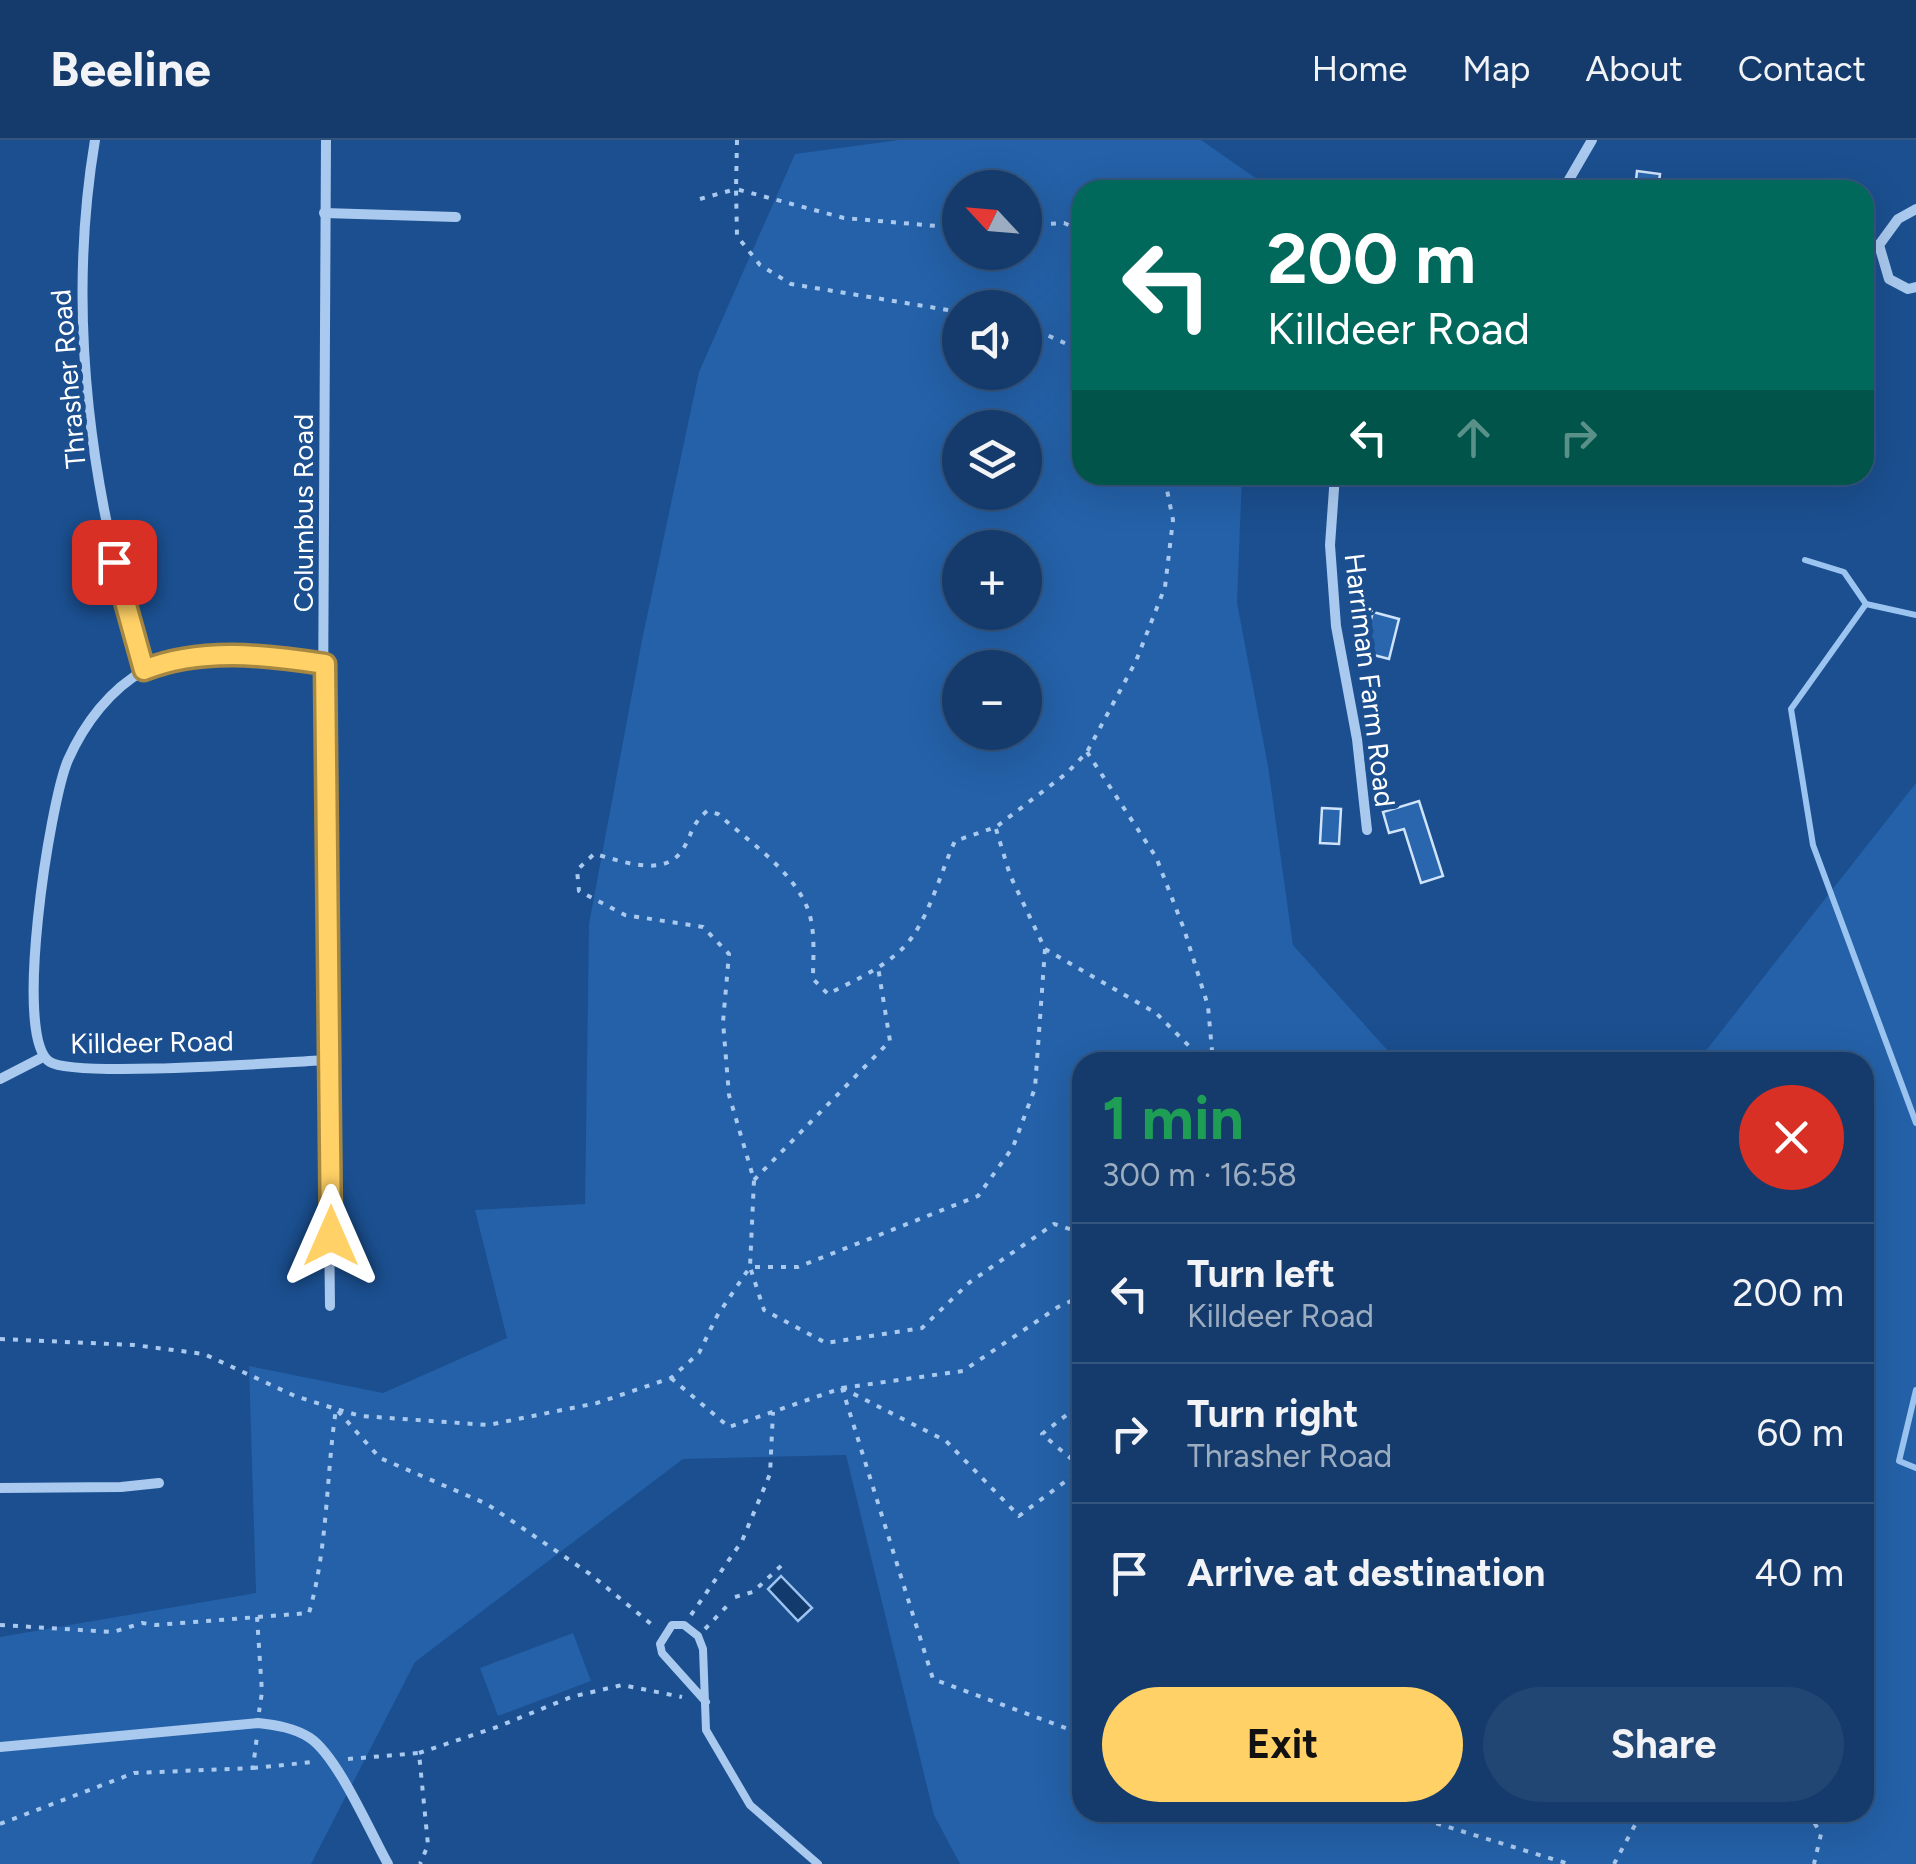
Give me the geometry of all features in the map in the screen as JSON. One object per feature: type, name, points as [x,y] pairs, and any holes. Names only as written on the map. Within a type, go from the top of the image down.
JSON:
[{"type":"street","name":"Thrasher Road","points":[[95,140],[81,254],[84,376],[120,588],[144,670]]},
{"type":"street","name":"Columbus Road","points":[[326,140],[330,1306]]},
{"type":"street","points":[[1569,180],[1592,140]]},
{"type":"street","points":[[1916,209],[1898,218],[1879,245],[1888,279],[1916,288]]},
{"type":"street","points":[[324,213],[456,218]]},
{"type":"street","name":"Harriman Farm Road","points":[[1334,485],[1330,545],[1335,610],[1358,739],[1367,830]]},
{"type":"street","name":"Killdeer Road","points":[[325,664],[226,655],[162,663],[144,670],[102,705],[82,733],[57,796],[45,863],[32,1000],[36,1039],[43,1057],[55,1066],[329,1060]]},
{"type":"street","points":[[0,1080],[43,1057]]},
{"type":"street","points":[[0,1488],[159,1483]]},
{"type":"street","points":[[0,1746],[258,1723],[284,1726],[312,1739],[331,1761],[388,1864]]},
{"type":"lane","points":[[706,1702],[662,1654],[660,1644],[672,1625],[684,1625],[698,1636],[703,1649],[706,1702],[706,1730],[750,1805],[818,1864]]},
{"type":"path","points":[[737,140],[737,236],[760,264],[791,284],[942,309]]},
{"type":"path","points":[[700,199],[736,188],[844,218],[942,226]]},
{"type":"path","points":[[1042,224],[1072,227]]},
{"type":"path","points":[[1042,333],[1072,346]]},
{"type":"path","points":[[1072,1229],[1054,1224],[970,1282],[922,1328],[826,1343],[764,1310],[750,1267],[754,1180],[729,1095],[723,1022],[730,954],[703,927],[625,915],[579,892],[577,870],[594,854],[645,866],[665,864],[680,853],[694,822],[707,811],[718,814],[781,869],[807,908],[813,980],[828,994],[878,968],[905,946],[923,918],[955,840],[996,827],[1087,752],[1136,661],[1165,588],[1173,520],[1166,485]]},
{"type":"path","points":[[1087,752],[1156,858],[1208,1006],[1210,1052]]},
{"type":"path","points":[[750,1267],[798,1267],[978,1196],[1013,1147],[1036,1088],[1045,949],[1010,875],[996,827]]},
{"type":"path","points":[[1045,949],[1156,1013],[1195,1052]]},
{"type":"path","points":[[754,1180],[890,1041],[878,968]]},
{"type":"path","points":[[0,1339],[204,1354],[295,1396],[361,1416],[488,1425],[597,1403],[671,1378],[699,1353],[717,1316],[750,1267]]},
{"type":"path","points":[[671,1378],[729,1427],[842,1388],[964,1372],[1072,1300]]},
{"type":"path","points":[[842,1388],[946,1441],[1020,1516],[1072,1477]]},
{"type":"path","points":[[842,1388],[934,1680],[1072,1730]]},
{"type":"path","points":[[0,1626],[113,1632],[142,1623],[309,1613],[320,1577],[327,1466],[336,1408]]},
{"type":"path","points":[[336,1408],[380,1458],[487,1504],[590,1574],[664,1634]]},
{"type":"path","points":[[1072,1411],[1042,1434],[1072,1460]]},
{"type":"path","points":[[684,1625],[742,1541],[770,1474],[773,1412]]},
{"type":"path","points":[[735,1597],[753,1592],[782,1565]]},
{"type":"path","points":[[698,1636],[727,1606]]},
{"type":"path","points":[[253,1768],[262,1692],[257,1617]]},
{"type":"path","points":[[0,1824],[134,1773],[253,1768],[420,1752],[571,1697],[622,1685],[706,1702]]},
{"type":"path","points":[[420,1752],[428,1845],[420,1864]]},
{"type":"path","points":[[1432,1822],[1569,1864]]},
{"type":"path","points":[[1614,1864],[1637,1822]]},
{"type":"path","points":[[1813,1822],[1820,1834],[1814,1864]]},
{"type":"shaded area","points":[[899,140],[1201,140],[1258,180],[1072,180],[1072,485],[1242,485],[1237,603],[1268,766],[1293,945],[1389,1052],[1072,1052],[1072,1822],[1874,1822],[1874,1052],[1705,1052],[1916,783],[1916,1864],[960,1864],[934,1815],[846,1455],[683,1459],[415,1662],[311,1864],[0,1864],[0,1637],[256,1593],[249,1366],[383,1393],[507,1338],[475,1210],[585,1204],[589,924],[642,640],[699,372],[795,154]]},
{"type":"shaded area","points":[[781,1576],[812,1608],[798,1621],[768,1589]]},
{"type":"shaded area","points":[[573,1633],[591,1681],[498,1716],[480,1668]]},
{"type":"building","points":[[1637,171],[1660,174],[1659,180],[1636,180]]},
{"type":"building","points":[[1373,612],[1399,619],[1389,659],[1362,652]]},
{"type":"building","points":[[1419,801],[1443,876],[1421,883],[1404,829],[1389,833],[1383,812]]},
{"type":"building","points":[[1322,808],[1341,809],[1339,844],[1320,843]]},
{"type":"waterway","points":[[1805,560],[1844,572],[1866,604]]},
{"type":"waterway","points":[[1916,615],[1866,604],[1791,709],[1813,845],[1916,1123]]},
{"type":"waterway","points":[[1916,1390],[1899,1461],[1916,1468]]},
{"type":"route","points":[[114,562],[144,670],[162,663],[226,655],[325,664],[331,1236]]}]
